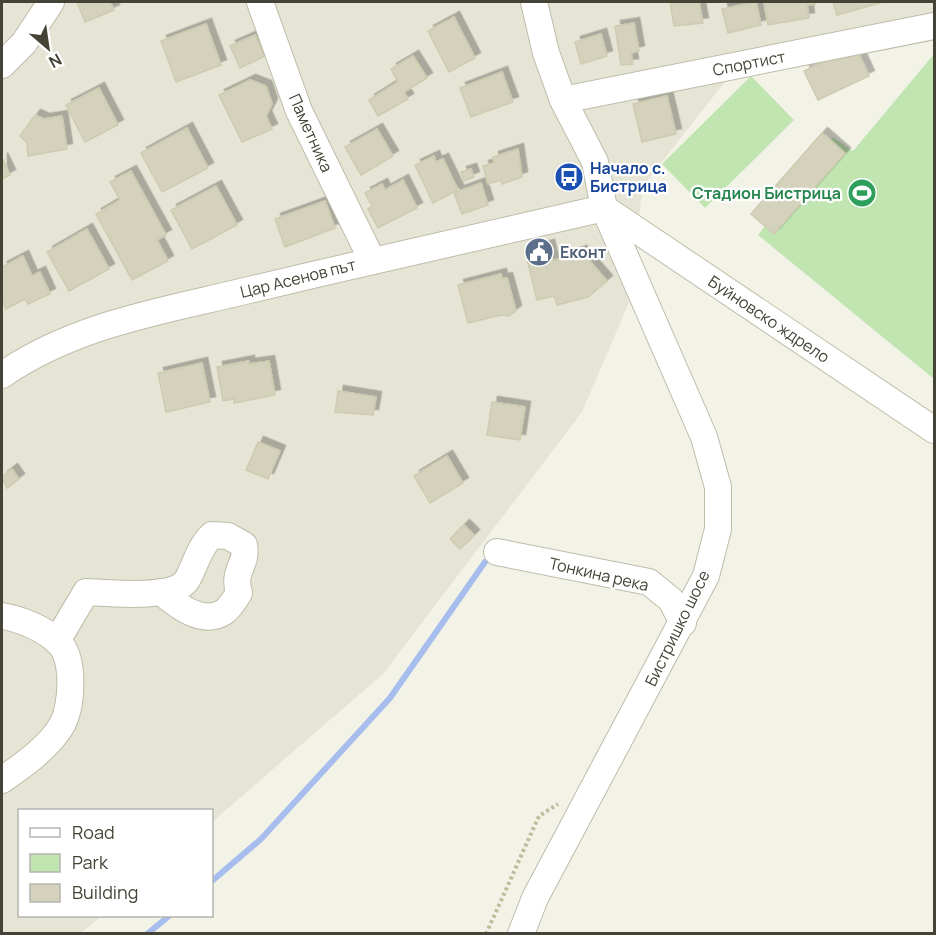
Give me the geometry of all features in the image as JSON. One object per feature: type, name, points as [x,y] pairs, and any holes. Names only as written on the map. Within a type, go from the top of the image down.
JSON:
[{"type":"street","points":[[2,65],[24,43],[51,2]]},
{"type":"street","name":"Паметника","points":[[260,2],[299,111],[372,260]]},
{"type":"street","name":"Бистришко шосе","points":[[521,933],[535,898],[706,576],[718,529],[718,487],[704,437],[604,208],[595,162],[563,100],[531,5]]},
{"type":"street","name":"Спортист","points":[[563,100],[934,26]]},
{"type":"street","name":"Цар Асенов път","points":[[2,375],[27,358],[88,330],[372,260],[604,208]]},
{"type":"street","name":"Буйновско ждрело","points":[[604,208],[934,430]]},
{"type":"street","name":"Тонкина река","points":[[497,552],[649,582],[671,600],[683,623]]},
{"type":"street","points":[[57,641],[86,592],[132,594],[161,592]]},
{"type":"street","points":[[2,616],[14,618],[45,632],[62,645],[70,672],[69,704],[62,725],[40,749],[2,780]]},
{"type":"path","points":[[486,933],[539,816],[559,804]]},
{"type":"shaded area","points":[[2,2],[934,2],[934,31],[739,64],[643,186],[628,305],[582,412],[383,674],[213,821],[213,809],[18,809],[18,917],[101,917],[81,933],[2,934]]},
{"type":"green space","name":"Стадион Бистрица","points":[[934,54],[934,379],[758,235],[833,137],[853,151]]},
{"type":"green space","points":[[751,76],[794,120],[705,208],[662,164]]},
{"type":"building","points":[[77,2],[110,2],[114,10],[85,22]]},
{"type":"building","points":[[670,2],[699,2],[703,23],[674,26]]},
{"type":"building","points":[[756,2],[761,25],[728,33],[722,9]]},
{"type":"building","points":[[764,2],[815,2],[815,4],[807,5],[809,18],[768,25]]},
{"type":"building","points":[[833,2],[879,2],[880,3],[837,15]]},
{"type":"building","points":[[454,17],[475,58],[449,72],[428,31]]},
{"type":"building","points":[[634,23],[639,51],[631,53],[633,64],[621,65],[615,26]]},
{"type":"building","points":[[206,24],[221,65],[176,82],[161,41]]},
{"type":"building","points":[[601,34],[607,56],[581,64],[575,42]]},
{"type":"building","points":[[255,35],[265,56],[240,68],[230,46]]},
{"type":"building","points":[[855,46],[869,76],[818,100],[804,71]]},
{"type":"building","points":[[413,56],[427,78],[404,92],[408,99],[378,116],[369,100],[398,82],[391,69]]},
{"type":"building","points":[[502,72],[513,102],[471,117],[460,88]]},
{"type":"building","points":[[250,80],[266,86],[272,104],[266,116],[272,129],[242,142],[219,95]]},
{"type":"building","points":[[99,88],[118,125],[85,142],[66,105]]},
{"type":"building","points":[[667,96],[676,134],[642,142],[633,104]]},
{"type":"building","points":[[35,115],[44,119],[62,116],[67,149],[28,156],[27,143],[20,136]]},
{"type":"building","points":[[187,128],[208,168],[162,192],[141,153]]},
{"type":"building","points":[[377,129],[393,156],[361,175],[345,147]]},
{"type":"building","points":[[822,133],[845,153],[774,234],[751,214]]},
{"type":"building","points":[[518,149],[522,177],[502,184],[501,180],[488,184],[483,166],[494,163],[493,157]]},
{"type":"building","points":[[434,156],[436,162],[443,159],[458,190],[433,203],[415,165]]},
{"type":"building","points":[[2,158],[10,175],[2,179]]},
{"type":"building","points":[[471,169],[474,177],[464,181],[461,172]]},
{"type":"building","points":[[131,171],[166,235],[157,240],[168,261],[132,280],[96,214],[120,200],[110,182]]},
{"type":"building","points":[[403,180],[417,208],[378,228],[368,209],[372,206],[365,193],[382,184],[385,190]]},
{"type":"building","points":[[481,183],[488,205],[462,214],[454,193]]},
{"type":"building","points":[[216,186],[237,225],[192,249],[171,210]]},
{"type":"building","points":[[325,201],[335,228],[285,247],[275,219]]},
{"type":"building","points":[[87,229],[109,269],[69,291],[47,252]]},
{"type":"building","points":[[549,245],[553,261],[581,251],[607,281],[588,297],[557,305],[554,296],[537,300],[525,251]]},
{"type":"building","points":[[23,256],[32,276],[40,272],[50,294],[28,304],[25,299],[6,309],[2,300],[2,267]]},
{"type":"building","points":[[501,274],[502,279],[507,278],[516,311],[509,316],[501,315],[468,323],[458,285]]},
{"type":"building","points":[[249,361],[249,364],[269,361],[275,395],[234,403],[234,399],[223,401],[217,367]]},
{"type":"building","points":[[202,363],[210,402],[166,412],[158,373]]},
{"type":"building","points":[[338,391],[376,397],[373,415],[335,412]]},
{"type":"building","points":[[492,402],[525,407],[520,440],[487,435]]},
{"type":"building","points":[[258,442],[280,451],[268,479],[246,470]]},
{"type":"building","points":[[447,456],[463,483],[430,503],[414,476]]},
{"type":"building","points":[[12,469],[19,479],[7,488],[2,477]]},
{"type":"building","points":[[464,525],[474,535],[460,549],[450,539]]},
{"type":"waterway","points":[[213,880],[261,839],[390,698],[485,562]]},
{"type":"waterway","points":[[147,934],[168,917]]},
{"type":"place","name":"Начало с. Бистрица","points":[[569,177]]},
{"type":"place","name":"Стадион Бистрица","points":[[862,193]]},
{"type":"place","name":"Еконт","points":[[539,252]]}]
